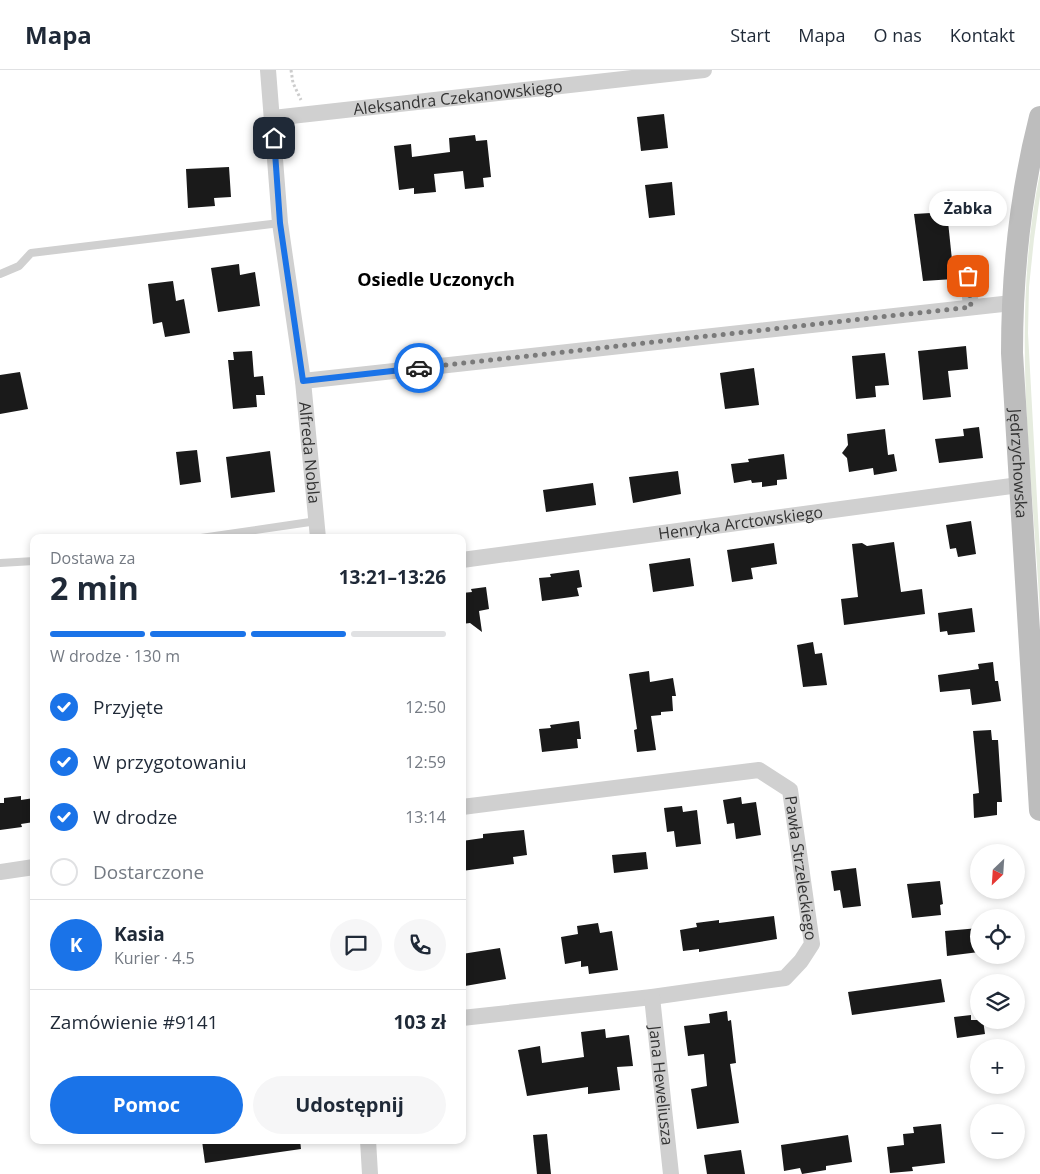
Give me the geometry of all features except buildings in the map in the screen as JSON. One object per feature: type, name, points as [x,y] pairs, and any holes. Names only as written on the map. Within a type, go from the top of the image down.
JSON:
[{"type":"main road","name":"Jędrzychowska","points":[[1040,117],[1023,197],[1015,255],[1012,303],[1012,353],[1019,485],[1040,810]]},
{"type":"street","name":"Alfreda Nobla","points":[[268,70],[280,223],[303,381],[318,529]]},
{"type":"street","name":"Aleksandra Czekanowskiego","points":[[272,118],[704,70]]},
{"type":"street","points":[[968,276],[971,307]]},
{"type":"street","points":[[303,381],[1012,303]]},
{"type":"street","name":"Henryka Arctowskiego","points":[[466,559],[1019,485]]},
{"type":"street","name":"Pawła Strzeleckiego","points":[[466,806],[758,770],[790,790],[812,944],[801,961],[785,978],[652,997],[466,1018]]},
{"type":"street","points":[[0,872],[30,868]]},
{"type":"street","name":"Jana Heweliusza","points":[[652,997],[671,1174]]},
{"type":"street","points":[[368,1144],[370,1174]]},
{"type":"lane","points":[[0,274],[19,266],[32,253],[280,223]]},
{"type":"lane","points":[[254,534],[318,529]]},
{"type":"lane","points":[[0,563],[30,561]]},
{"type":"path","points":[[291,70],[293,83],[308,114]]},
{"type":"shaded area","points":[[1040,173],[1040,196],[1029,287],[1028,333],[1040,554],[1040,613],[1026,393],[1025,337],[1026,282],[1031,228]]},
{"type":"way so far","points":[[419,368],[971,307],[968,276]]},
{"type":"place","name":"Żabka","points":[[968,276]]},
{"type":"district","name":"Osiedle Uczonych","points":[[436,279]]},
{"type":"route","points":[[274,138],[280,223],[303,381],[419,368]]}]
